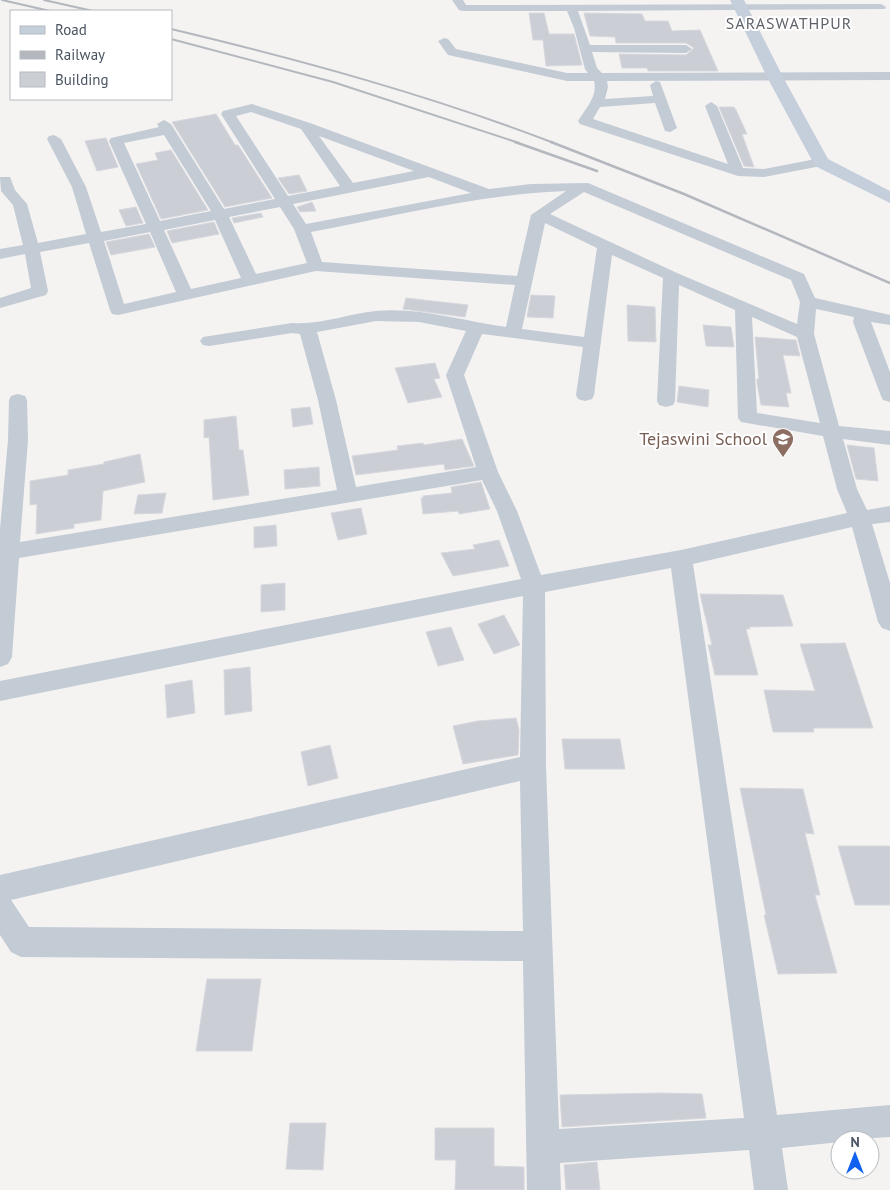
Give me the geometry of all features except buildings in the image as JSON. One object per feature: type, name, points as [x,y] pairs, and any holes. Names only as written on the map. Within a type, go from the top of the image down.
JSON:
[{"type":"street","points":[[480,0],[459,2],[463,8],[572,10],[739,4],[841,8],[882,4],[890,16]]},
{"type":"street","points":[[831,0],[841,8]]},
{"type":"street","points":[[739,4],[775,77],[821,162],[890,198]]},
{"type":"street","points":[[572,10],[580,28],[591,70],[600,78],[601,92],[585,120],[738,172],[764,173],[821,162]]},
{"type":"street","points":[[444,41],[452,52],[567,77],[890,76]]},
{"type":"street","points":[[585,48],[686,49]]},
{"type":"street","points":[[654,77],[659,99],[670,128]]},
{"type":"street","points":[[595,104],[659,99]]},
{"type":"street","points":[[711,106],[738,172]]},
{"type":"street","points":[[316,266],[302,229],[228,114],[252,108],[488,194]]},
{"type":"street","points":[[305,126],[349,188]]},
{"type":"street","points":[[185,295],[116,141],[166,127],[220,214],[250,280]]},
{"type":"street","points":[[54,139],[80,187],[94,238],[118,310],[316,266],[524,281]]},
{"type":"street","points":[[0,254],[155,227],[428,173]]},
{"type":"street","points":[[0,303],[40,291],[32,248],[20,204],[8,191],[5,180]]},
{"type":"street","points":[[302,229],[488,194],[531,188],[583,186],[798,277],[808,302],[805,334],[848,489],[860,518],[890,622]]},
{"type":"street","points":[[513,332],[539,215],[583,186]]},
{"type":"street","points":[[539,215],[671,276],[805,334]]},
{"type":"street","points":[[585,395],[605,246]]},
{"type":"street","points":[[666,401],[671,276]]},
{"type":"street","points":[[808,302],[863,316],[890,320]]},
{"type":"street","points":[[743,307],[748,418],[890,438]]},
{"type":"street","points":[[209,341],[292,328],[307,329],[376,316],[419,317],[476,328],[592,343]]},
{"type":"street","points":[[863,316],[862,322],[890,396]]},
{"type":"street","points":[[476,328],[455,375],[488,472],[507,511],[534,585],[533,766],[544,1190]]},
{"type":"street","points":[[307,329],[327,400],[348,495]]},
{"type":"street","points":[[0,657],[4,552],[18,440],[18,400]]},
{"type":"street","points":[[4,552],[488,472]]},
{"type":"street","points":[[0,691],[534,585],[681,558],[860,518],[890,514]]},
{"type":"street","points":[[681,558],[771,1190]]},
{"type":"street","points":[[0,889],[533,766]]},
{"type":"street","points":[[0,909],[21,942],[538,946]]},
{"type":"street","points":[[543,1147],[762,1133],[890,1121]]},
{"type":"railway","points":[[2,0],[46,10]]},
{"type":"railway","points":[[44,0],[89,10]]},
{"type":"railway","points":[[172,29],[268,53],[412,94],[554,143]]},
{"type":"railway","points":[[172,39],[333,82],[519,143]]},
{"type":"railway","points":[[515,142],[597,171]]},
{"type":"railway","points":[[551,142],[684,194],[890,283]]},
{"type":"place","name":"Tejaswini School","points":[[783,458]]},
{"type":"district","name":"SARASWATHPUR","points":[[789,23]]}]
